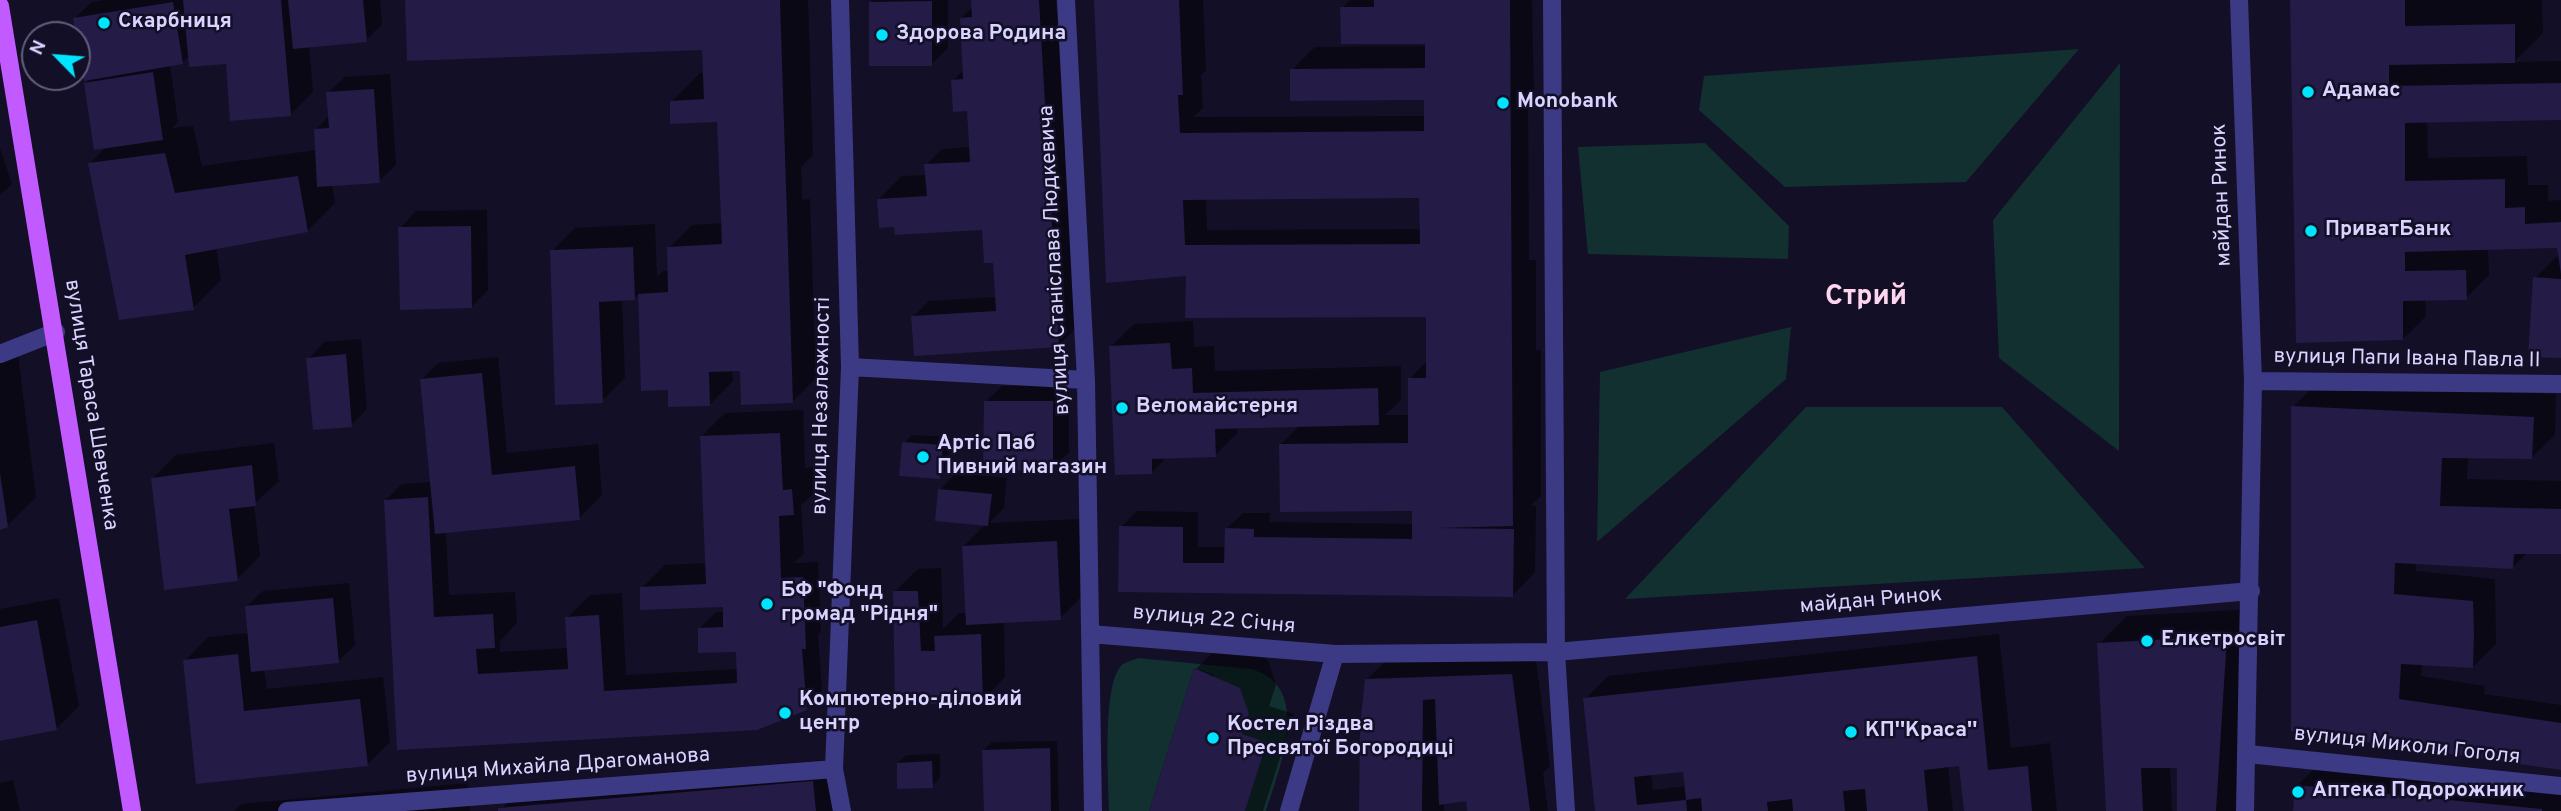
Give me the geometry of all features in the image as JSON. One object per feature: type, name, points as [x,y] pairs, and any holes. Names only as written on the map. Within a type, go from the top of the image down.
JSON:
[{"type":"main road","name":"вулиця Тараса Шевченка","points":[[0,6],[56,332],[132,811]]},
{"type":"street","name":"вулиця Незалежності","points":[[840,0],[850,367],[834,769],[842,811]]},
{"type":"street","name":"вулиця Станіслава Людкевича","points":[[1066,0],[1086,380],[1093,811]]},
{"type":"street","points":[[1552,0],[1556,652],[1566,811]]},
{"type":"street","name":"майдан Ринок","points":[[1556,652],[2251,591],[2253,381],[2239,0]]},
{"type":"street","points":[[0,354],[56,332]]},
{"type":"street","points":[[850,367],[1086,380]]},
{"type":"street","name":"вулиця Папи Івана Павла II","points":[[2253,381],[2561,384]]},
{"type":"street","points":[[2245,811],[2251,591]]},
{"type":"street","name":"вулиця 22 Січня","points":[[1090,634],[1335,654],[1556,652]]},
{"type":"street","points":[[1289,811],[1335,654]]},
{"type":"street","name":"вулиця Миколи Гоголя","points":[[2248,754],[2561,786]]},
{"type":"street","name":"вулиця Михайла Драгоманова","points":[[286,811],[834,769]]},
{"type":"green space","points":[[2079,49],[1966,182],[1785,187],[1699,110],[1704,76]]},
{"type":"green space","points":[[2120,63],[2119,451],[1999,358],[1993,220]]},
{"type":"green space","points":[[1705,143],[1789,226],[1788,259],[1588,254],[1578,147]]},
{"type":"green space","points":[[1791,327],[1786,379],[1597,542],[1600,372]]},
{"type":"green space","points":[[1806,407],[2002,407],[2145,568],[1625,599]]},
{"type":"green space","points":[[1138,658],[1251,669],[1270,678],[1282,693],[1287,711],[1287,731],[1284,753],[1266,811],[1245,811],[1267,742],[1242,734],[1249,714],[1212,674],[1194,668],[1149,811],[1109,811],[1108,733],[1112,690],[1116,674],[1123,664]]},
{"type":"building","points":[[183,0],[281,0],[291,116],[230,121],[226,64],[189,67]]},
{"type":"building","points":[[288,0],[363,0],[367,42],[293,49]]},
{"type":"building","points":[[405,0],[780,0],[793,403],[741,405],[740,371],[709,372],[710,406],[668,407],[668,390],[641,391],[638,294],[668,292],[667,247],[722,244],[717,122],[670,124],[670,101],[704,99],[702,50],[407,61]]},
{"type":"building","points":[[971,0],[1039,0],[1059,347],[914,356],[911,316],[996,311],[993,263],[984,263],[982,230],[895,235],[894,227],[879,228],[877,199],[927,196],[924,164],[970,162],[967,111],[953,112],[951,80],[963,79],[960,18],[972,17]]},
{"type":"building","points":[[1094,0],[1179,0],[1183,95],[1178,95],[1180,133],[1424,131],[1424,100],[1290,101],[1290,69],[1425,68],[1425,44],[1341,44],[1340,7],[1374,7],[1374,0],[1510,0],[1513,526],[1439,528],[1514,529],[1513,597],[1118,592],[1119,526],[1183,527],[1183,563],[1224,563],[1225,528],[1254,529],[1254,537],[1412,539],[1412,511],[1280,512],[1279,444],[1408,443],[1408,378],[1426,378],[1426,317],[1185,318],[1186,276],[1106,283]],"holes":[[[1419,198],[1420,244],[1185,245],[1183,200]]]},
{"type":"building","points":[[2290,0],[2405,0],[2405,26],[2515,24],[2515,63],[2389,65],[2389,86],[2561,83],[2561,120],[2405,123],[2405,181],[2505,179],[2505,208],[2525,207],[2525,224],[2561,222],[2561,274],[2557,248],[2405,252],[2405,271],[2466,270],[2467,300],[2403,301],[2403,340],[2296,343]]},
{"type":"building","points":[[932,1],[932,66],[869,66],[869,2]]},
{"type":"building","points":[[173,2],[183,64],[91,80],[91,21],[74,21],[73,18]]},
{"type":"building","points":[[153,72],[163,140],[94,150],[85,91],[91,91],[91,82]]},
{"type":"building","points":[[374,89],[380,183],[317,187],[314,129],[329,128],[326,92]]},
{"type":"building","points":[[165,153],[175,193],[298,176],[308,232],[185,255],[194,310],[119,320],[88,163]]},
{"type":"building","points":[[471,226],[472,308],[400,310],[398,227]]},
{"type":"building","points":[[633,247],[635,300],[599,302],[603,403],[555,405],[550,250]]},
{"type":"building","points":[[2533,277],[2561,279],[2561,358],[2528,357]]},
{"type":"building","points":[[1170,343],[1172,369],[1192,368],[1193,393],[1378,388],[1379,425],[1215,429],[1216,457],[1152,459],[1152,474],[1115,475],[1109,346]]},
{"type":"building","points":[[346,354],[352,427],[313,430],[306,358]]},
{"type":"building","points":[[482,373],[492,475],[575,466],[580,520],[435,534],[420,379]]},
{"type":"building","points":[[984,401],[1053,401],[1053,470],[983,471]]},
{"type":"building","points":[[2291,406],[2534,417],[2532,459],[2442,458],[2440,506],[2561,509],[2561,554],[2514,554],[2513,569],[2395,563],[2394,594],[2473,601],[2474,634],[2473,668],[2401,664],[2399,699],[2561,723],[2561,770],[2291,731]]},
{"type":"building","points":[[780,433],[783,490],[792,489],[794,515],[779,516],[781,578],[803,577],[806,649],[802,649],[807,710],[757,730],[397,750],[384,500],[428,497],[434,617],[493,614],[495,648],[476,649],[478,674],[568,669],[565,617],[599,615],[604,691],[737,683],[736,652],[698,653],[698,628],[723,627],[723,607],[640,610],[640,587],[706,584],[700,436]]},
{"type":"building","points":[[902,442],[943,445],[940,479],[899,476]]},
{"type":"building","points":[[252,465],[256,506],[229,509],[238,581],[164,590],[151,478]]},
{"type":"building","points":[[0,473],[8,527],[0,530]]},
{"type":"building","points":[[938,489],[992,494],[988,526],[935,521]]},
{"type":"building","points":[[1057,541],[1061,620],[966,625],[962,546]]},
{"type":"building","points":[[893,591],[918,591],[921,651],[935,651],[934,636],[981,634],[983,702],[895,705]]},
{"type":"building","points":[[333,598],[339,663],[251,672],[245,606]]},
{"type":"building","points":[[37,620],[57,730],[0,741],[0,627]]},
{"type":"building","points":[[2227,636],[2216,811],[2177,811],[2177,768],[2141,768],[2143,811],[2106,811],[2097,643]]},
{"type":"building","points":[[238,654],[244,711],[360,699],[368,766],[196,784],[183,660]]},
{"type":"building","points":[[1977,656],[1988,770],[2028,766],[2032,811],[1964,811],[1959,766],[1924,770],[1928,811],[1867,811],[1865,789],[1843,791],[1845,811],[1793,811],[1792,799],[1767,802],[1768,811],[1702,811],[1701,798],[1686,800],[1687,811],[1595,811],[1583,698]],"holes":[[[1683,772],[1686,800],[1637,805],[1634,777]]]},
{"type":"building","name":"Костел Різдва Пресвятої Богородиці","points":[[1194,668],[1240,688],[1249,714],[1242,734],[1267,742],[1245,811],[1149,811]]},
{"type":"building","points":[[1512,674],[1530,811],[1467,811],[1466,801],[1439,805],[1435,699],[1423,700],[1422,811],[1359,811],[1360,727],[1365,679]]},
{"type":"building","points":[[1050,748],[1051,811],[984,811],[982,750]]},
{"type":"building","points":[[932,761],[933,788],[897,789],[897,763]]},
{"type":"building","points":[[813,781],[816,811],[498,811],[498,808]]},
{"type":"building","points":[[2295,785],[2542,809],[2542,811],[2293,811]]},
{"type":"place","name":"Скарбниця","points":[[104,23]]},
{"type":"place","name":"Здорова Родина","points":[[882,35]]},
{"type":"place","name":"Адамас","points":[[2308,92]]},
{"type":"place","name":"Monobank","points":[[1503,103]]},
{"type":"place","name":"ПриватБанк","points":[[2311,231]]},
{"type":"place","name":"Веломайстерня","points":[[1122,408]]},
{"type":"place","name":"Артіс Паб Пивний магазин","points":[[923,457]]},
{"type":"place","name":"БФ \"Фонд громад \"Рідня\"","points":[[767,604]]},
{"type":"place","name":"Елкетросвіт","points":[[2147,641]]},
{"type":"place","name":"Компютерно-діловий центр","points":[[785,713]]},
{"type":"place","name":"КП''Краса''","points":[[1851,732]]},
{"type":"place","name":"Костел Різдва Пресвятої Богородиці","points":[[1213,738]]},
{"type":"place","name":"Аптека Подорожник","points":[[2298,792]]},
{"type":"district","name":"Стрий","points":[[1866,298]]}]
